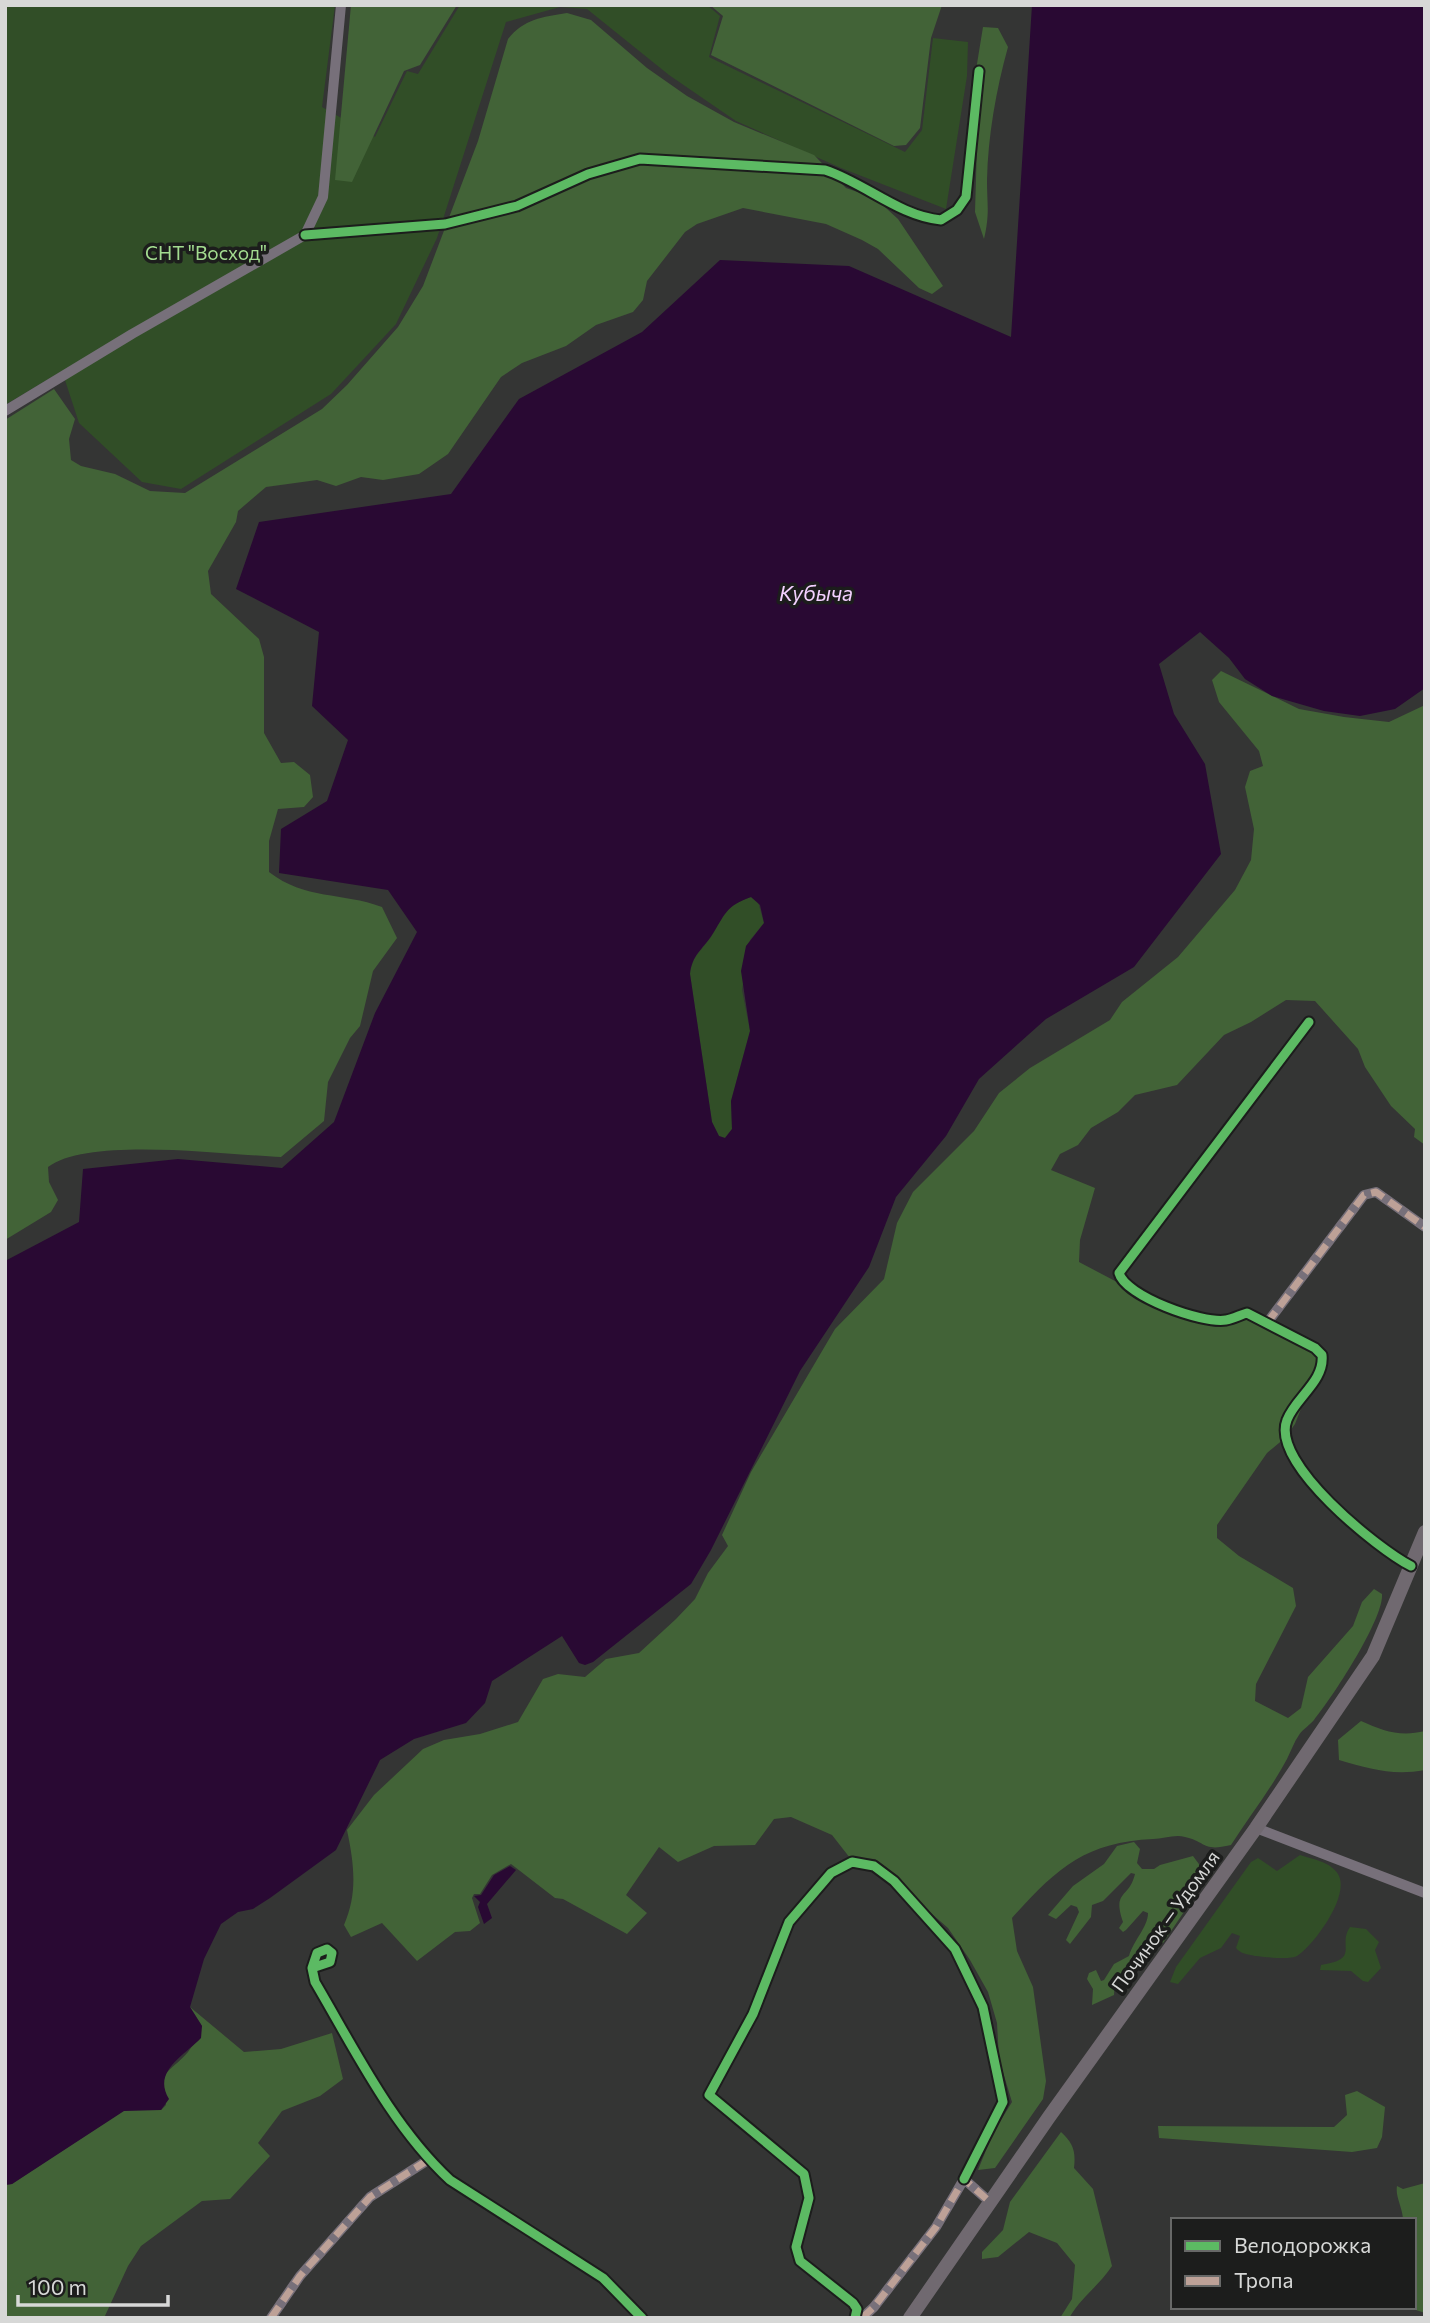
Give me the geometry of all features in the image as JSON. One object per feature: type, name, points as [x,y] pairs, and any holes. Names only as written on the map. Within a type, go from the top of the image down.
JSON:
[{"type":"main road","name":"Починок — Удомля","points":[[910,2318],[1373,1656],[1425,1532]]},
{"type":"street","points":[[305,235],[323,197],[336,86],[341,5]]},
{"type":"street","points":[[5,411],[132,334],[305,235],[445,224],[517,205],[588,174],[640,159],[825,170],[848,178],[918,216],[941,220],[957,209],[966,197],[979,71]]},
{"type":"street","points":[[1309,1022],[1119,1273],[1123,1282],[1144,1296],[1194,1318],[1226,1320],[1247,1313],[1315,1348],[1321,1355],[1320,1371],[1287,1420],[1285,1434],[1291,1452],[1340,1512],[1367,1538],[1411,1566]]},
{"type":"street","points":[[1267,1323],[1364,1195],[1376,1192],[1425,1227]]},
{"type":"street","points":[[1255,1828],[1425,1893]]},
{"type":"street","points":[[855,2318],[857,2309],[853,2302],[800,2261],[797,2254],[796,2247],[809,2198],[804,2174],[709,2095],[753,2014],[789,1922],[831,1873],[852,1862],[874,1866],[934,1923],[956,1948],[983,2007],[1003,2102],[936,2227],[874,2307],[862,2318]]},
{"type":"street","points":[[312,1968],[315,1982],[372,2079],[428,2160],[450,2180],[603,2278],[642,2318]]},
{"type":"street","points":[[271,2318],[300,2276],[370,2197],[428,2160]]},
{"type":"street","points":[[964,2179],[990,2202]]},
{"type":"green space","name":"СНТ \"Восход\"","points":[[5,5],[335,5],[322,107],[375,137],[407,71],[418,74],[460,5],[707,5],[720,16],[709,57],[905,152],[922,130],[933,38],[968,42],[967,76],[946,209],[841,168],[736,121],[669,75],[587,9],[560,7],[506,22],[437,238],[396,324],[331,394],[181,489],[142,482],[79,423],[62,371],[5,405]]},
{"type":"green space","points":[[351,5],[457,5],[420,65],[404,71],[352,182],[335,180]]},
{"type":"green space","points":[[710,5],[942,5],[931,38],[920,128],[906,145],[894,146],[711,55],[723,16]]},
{"type":"green space","points":[[567,13],[591,20],[647,68],[687,96],[734,122],[814,155],[846,188],[875,198],[898,219],[943,286],[932,294],[919,288],[878,249],[826,224],[743,208],[697,224],[685,232],[647,281],[643,300],[633,312],[596,325],[566,346],[522,363],[501,377],[448,454],[419,474],[383,480],[361,477],[336,486],[317,480],[266,487],[238,511],[236,522],[208,571],[211,594],[259,639],[264,657],[264,733],[281,763],[294,762],[310,775],[313,797],[304,807],[278,809],[269,841],[269,872],[296,887],[382,907],[397,938],[373,971],[360,1026],[350,1038],[328,1082],[324,1121],[281,1157],[195,1151],[126,1150],[94,1152],[67,1158],[48,1167],[49,1182],[58,1200],[51,1212],[5,1240],[5,420],[54,389],[75,419],[69,439],[71,460],[81,466],[115,474],[150,491],[185,493],[322,409],[398,327],[423,286],[478,141],[508,39],[527,23]]},
{"type":"green space","points":[[983,27],[998,28],[1008,47],[991,130],[987,180],[988,215],[984,239],[975,212],[977,144],[967,125]]},
{"type":"green space","points":[[1221,671],[1299,709],[1344,717],[1389,722],[1425,705],[1425,1145],[1414,1137],[1415,1129],[1391,1106],[1365,1067],[1358,1049],[1315,1001],[1286,1000],[1224,1035],[1177,1085],[1135,1095],[1118,1112],[1091,1128],[1078,1145],[1060,1154],[1051,1170],[1095,1188],[1080,1240],[1079,1262],[1191,1321],[1216,1327],[1252,1316],[1313,1349],[1320,1360],[1295,1424],[1285,1438],[1267,1453],[1217,1525],[1217,1538],[1239,1556],[1293,1588],[1296,1606],[1256,1684],[1255,1701],[1288,1718],[1301,1708],[1308,1677],[1353,1626],[1362,1602],[1374,1589],[1382,1594],[1380,1606],[1366,1639],[1344,1677],[1314,1720],[1299,1735],[1274,1781],[1231,1845],[1210,1847],[1177,1836],[1129,1841],[1090,1852],[1058,1872],[1012,1918],[1017,1951],[1033,1987],[1046,2081],[1043,2099],[995,2168],[978,2170],[993,2133],[1012,2102],[999,2059],[997,2023],[988,1992],[948,1928],[917,1901],[900,1878],[875,1859],[850,1858],[832,1835],[791,1817],[774,1819],[755,1845],[714,1846],[678,1862],[659,1847],[626,1895],[647,1913],[627,1934],[563,1899],[555,1898],[511,1864],[492,1875],[480,1894],[474,1894],[472,1898],[480,1923],[470,1931],[455,1932],[417,1961],[382,1923],[351,1937],[344,1925],[353,1890],[347,1830],[374,1795],[423,1749],[444,1740],[480,1734],[518,1722],[543,1679],[558,1674],[585,1677],[606,1659],[639,1653],[676,1619],[695,1599],[708,1573],[728,1546],[722,1535],[751,1472],[835,1329],[884,1279],[897,1223],[913,1192],[974,1131],[999,1093],[1030,1068],[1110,1020],[1122,1002],[1178,957],[1235,890],[1251,860],[1254,829],[1245,787],[1250,771],[1263,766],[1259,751],[1219,702],[1212,680]]},
{"type":"green space","points":[[751,897],[758,902],[764,923],[750,940],[742,990],[750,1031],[731,1101],[732,1129],[725,1138],[719,1136],[712,1122],[690,974],[695,957],[727,912]]},
{"type":"green space","points":[[1361,1721],[1392,1732],[1425,1731],[1425,1770],[1392,1772],[1339,1760],[1338,1740]]},
{"type":"green space","points":[[1134,1842],[1140,1849],[1137,1863],[1142,1869],[1154,1869],[1193,1856],[1207,1875],[1200,1887],[1192,1891],[1192,1900],[1163,1943],[1147,1942],[1124,1975],[1115,1981],[1114,1995],[1092,2005],[1093,1989],[1087,1979],[1089,1973],[1096,1970],[1101,1981],[1104,1980],[1114,1964],[1129,1956],[1147,1918],[1148,1913],[1143,1911],[1126,1930],[1123,1932],[1119,1928],[1123,1922],[1120,1899],[1135,1874],[1131,1873],[1103,1901],[1092,1905],[1091,1917],[1070,1944],[1066,1940],[1079,1912],[1077,1907],[1071,1905],[1056,1919],[1048,1915],[1073,1886],[1104,1864],[1117,1846]]},
{"type":"green space","points":[[1300,1855],[1331,1867],[1338,1874],[1341,1883],[1329,1919],[1304,1950],[1289,1958],[1247,1954],[1236,1948],[1240,1936],[1232,1933],[1221,1948],[1200,1958],[1178,1984],[1170,1982],[1176,1967],[1251,1862],[1258,1858],[1277,1871]]},
{"type":"green space","points":[[1350,1927],[1366,1929],[1379,1942],[1375,1950],[1381,1968],[1368,1982],[1351,1971],[1320,1970],[1321,1965],[1341,1959],[1344,1955]]},
{"type":"green space","points":[[190,2007],[244,2052],[281,2049],[332,2033],[343,2079],[320,2096],[282,2111],[258,2143],[270,2156],[230,2199],[202,2201],[141,2246],[128,2266],[104,2318],[5,2318],[5,2185],[12,2184],[124,2110],[161,2110],[166,2105],[164,2078],[190,2049],[202,2026]]},
{"type":"green space","points":[[1357,2091],[1385,2107],[1382,2137],[1377,2148],[1352,2152],[1159,2138],[1158,2126],[1334,2127],[1347,2115],[1345,2095]]},
{"type":"green space","points":[[1061,2132],[1073,2148],[1074,2168],[1093,2189],[1112,2266],[1069,2318],[1060,2318],[1072,2299],[1075,2265],[1057,2243],[1029,2232],[998,2257],[982,2259],[982,2252],[1003,2230],[1010,2202]]},
{"type":"green space","points":[[1425,2183],[1425,2313],[1413,2309],[1416,2309],[1416,2218],[1403,2218],[1397,2186],[1403,2189]]},
{"type":"water","name":"Кубыча","points":[[1032,5],[1425,5],[1425,688],[1395,709],[1360,716],[1324,711],[1272,696],[1245,679],[1229,658],[1200,632],[1159,664],[1174,714],[1205,764],[1221,854],[1134,967],[1046,1019],[979,1079],[946,1136],[896,1197],[869,1267],[800,1371],[711,1550],[691,1584],[593,1662],[585,1665],[579,1663],[562,1636],[492,1681],[485,1703],[466,1723],[414,1739],[380,1760],[336,1850],[253,1909],[238,1912],[221,1924],[204,1959],[190,2007],[202,2026],[201,2038],[167,2072],[164,2080],[169,2099],[161,2110],[124,2111],[12,2184],[5,2185],[5,1261],[79,1222],[83,1169],[178,1159],[282,1168],[334,1122],[375,1013],[417,932],[388,890],[279,873],[281,829],[327,801],[348,740],[312,706],[319,632],[236,589],[259,522],[451,494],[519,399],[642,332],[720,260],[849,266],[1011,337]],"holes":[[[751,897],[760,905],[764,923],[746,946],[741,971],[750,1031],[731,1101],[732,1129],[725,1138],[719,1136],[712,1122],[691,967],[695,957],[731,908]]]},
{"type":"water","points":[[510,1866],[516,1870],[487,1904],[492,1918],[484,1924],[478,1907],[480,1902],[474,1896],[481,1895],[494,1875]]},
{"type":"marked path","points":[[1267,1323],[1364,1195],[1376,1192],[1425,1227]]},
{"type":"marked path","points":[[271,2318],[300,2276],[370,2197],[428,2160]]},
{"type":"marked path","points":[[862,2318],[874,2307],[936,2227],[964,2179],[990,2202]]},
{"type":"cycle path","points":[[305,235],[445,224],[517,206],[588,174],[640,159],[825,170],[896,206],[941,220],[957,210],[966,197],[979,71]]},
{"type":"cycle path","points":[[1309,1022],[1119,1273],[1124,1282],[1135,1291],[1166,1307],[1215,1320],[1247,1313],[1315,1348],[1322,1355],[1319,1373],[1287,1420],[1286,1438],[1295,1459],[1330,1503],[1375,1542],[1411,1566]]},
{"type":"cycle path","points":[[855,2318],[857,2309],[853,2303],[800,2261],[796,2247],[809,2198],[804,2174],[709,2095],[753,2014],[789,1922],[831,1873],[852,1862],[874,1866],[894,1881],[955,1949],[983,2007],[1003,2102],[964,2179]]},
{"type":"cycle path","points":[[312,1968],[330,1962],[332,1953],[327,1949],[317,1953],[312,1968],[315,1982],[392,2112],[429,2159],[450,2180],[603,2278],[642,2318]]}]
